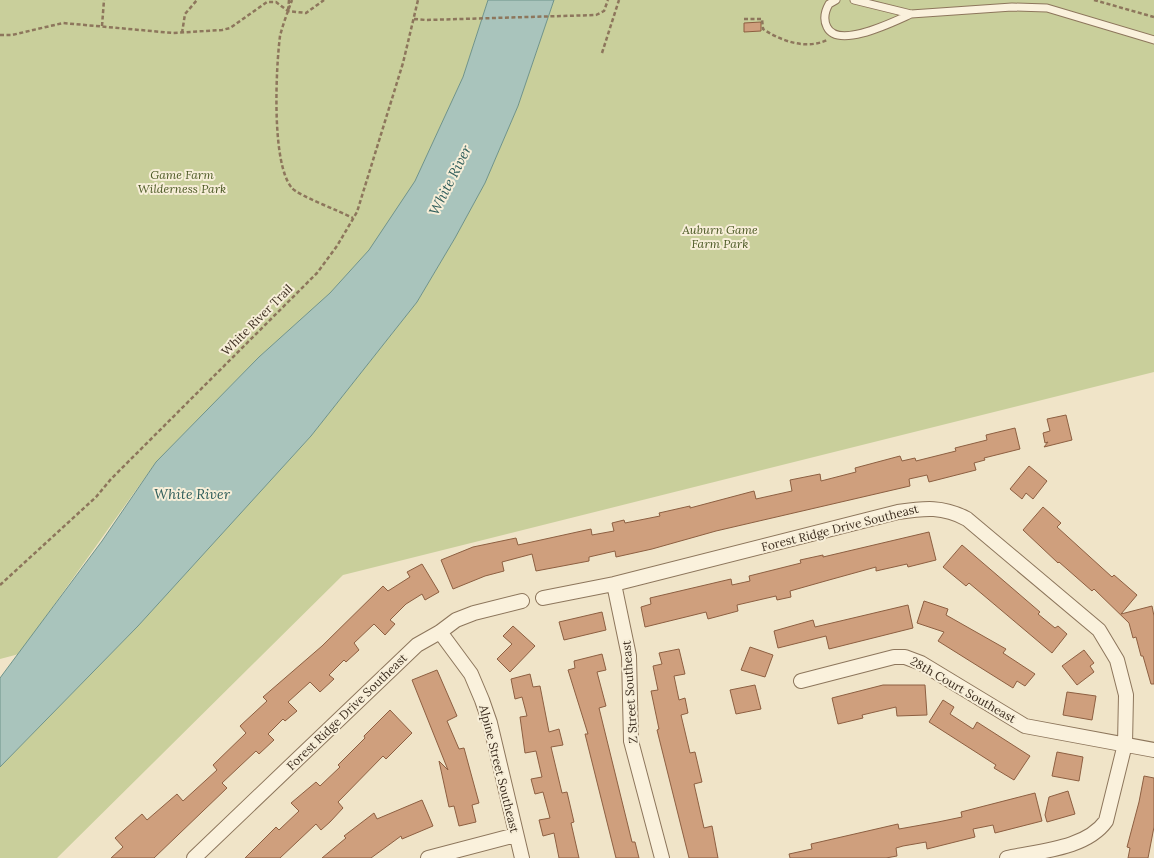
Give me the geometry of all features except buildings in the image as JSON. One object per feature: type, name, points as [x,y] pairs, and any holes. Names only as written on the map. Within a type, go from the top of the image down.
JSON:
[{"type":"street","name":"Forest Ridge Drive Southeast","points":[[543,598],[614,584],[898,512],[931,507],[946,509],[967,519],[1099,630],[1109,643],[1123,678],[1126,695],[1125,744],[1106,820],[1093,835],[1057,853],[1007,858]]},
{"type":"street","name":"Z Street Southeast","points":[[614,584],[630,656],[631,741],[662,858]]},
{"type":"street","name":"Forest Ridge Drive Southeast","points":[[194,858],[417,645],[456,620],[474,613],[522,601]]},
{"type":"street","name":"Alpine Street Southeast","points":[[440,632],[471,674],[482,700],[490,723],[522,858]]},
{"type":"street","name":"28th Court Southeast","points":[[801,681],[905,657],[934,670],[1024,726],[1154,750]]},
{"type":"street","points":[[428,858],[516,835]]},
{"type":"lane","points":[[836,0],[829,4],[825,19],[827,28],[834,34],[854,35],[865,33],[911,14]]},
{"type":"lane","points":[[854,0],[911,14],[1012,7],[1047,8],[1154,40]]},
{"type":"path","points":[[102,26],[104,0]]},
{"type":"path","points":[[182,33],[185,14],[197,0]]},
{"type":"path","points":[[291,0],[281,35],[276,97],[281,154],[287,180],[298,193],[354,218]]},
{"type":"path","points":[[0,35],[12,35],[63,23],[182,33],[230,28],[267,2],[276,2],[288,10],[306,13],[324,0]]},
{"type":"path","name":"White River Trail","points":[[0,585],[96,497],[111,479],[317,273],[338,246],[354,218],[403,63],[418,0]]},
{"type":"path","points":[[414,19],[445,20],[590,16],[602,13],[608,0]]},
{"type":"path","points":[[602,53],[620,0]]},
{"type":"path","points":[[1094,0],[1154,17]]},
{"type":"path","points":[[744,19],[762,19],[763,29],[774,36],[795,44],[818,43],[834,34]]},
{"type":"green space","name":"Game Farm Wilderness Park","points":[[0,0],[488,0],[463,77],[415,181],[369,250],[330,293],[259,357],[156,462],[19,654],[0,659]]},
{"type":"green space","name":"Auburn Game Farm Park","points":[[554,0],[1154,0],[1154,372],[343,575],[57,858],[0,858],[0,767],[138,626],[311,436],[417,302],[485,183],[518,106]]},
{"type":"water","name":"White River","points":[[488,0],[554,0],[518,106],[485,183],[417,302],[311,436],[138,626],[0,767],[0,678],[102,541],[156,462],[259,357],[330,293],[369,250],[415,181],[463,77]]}]
